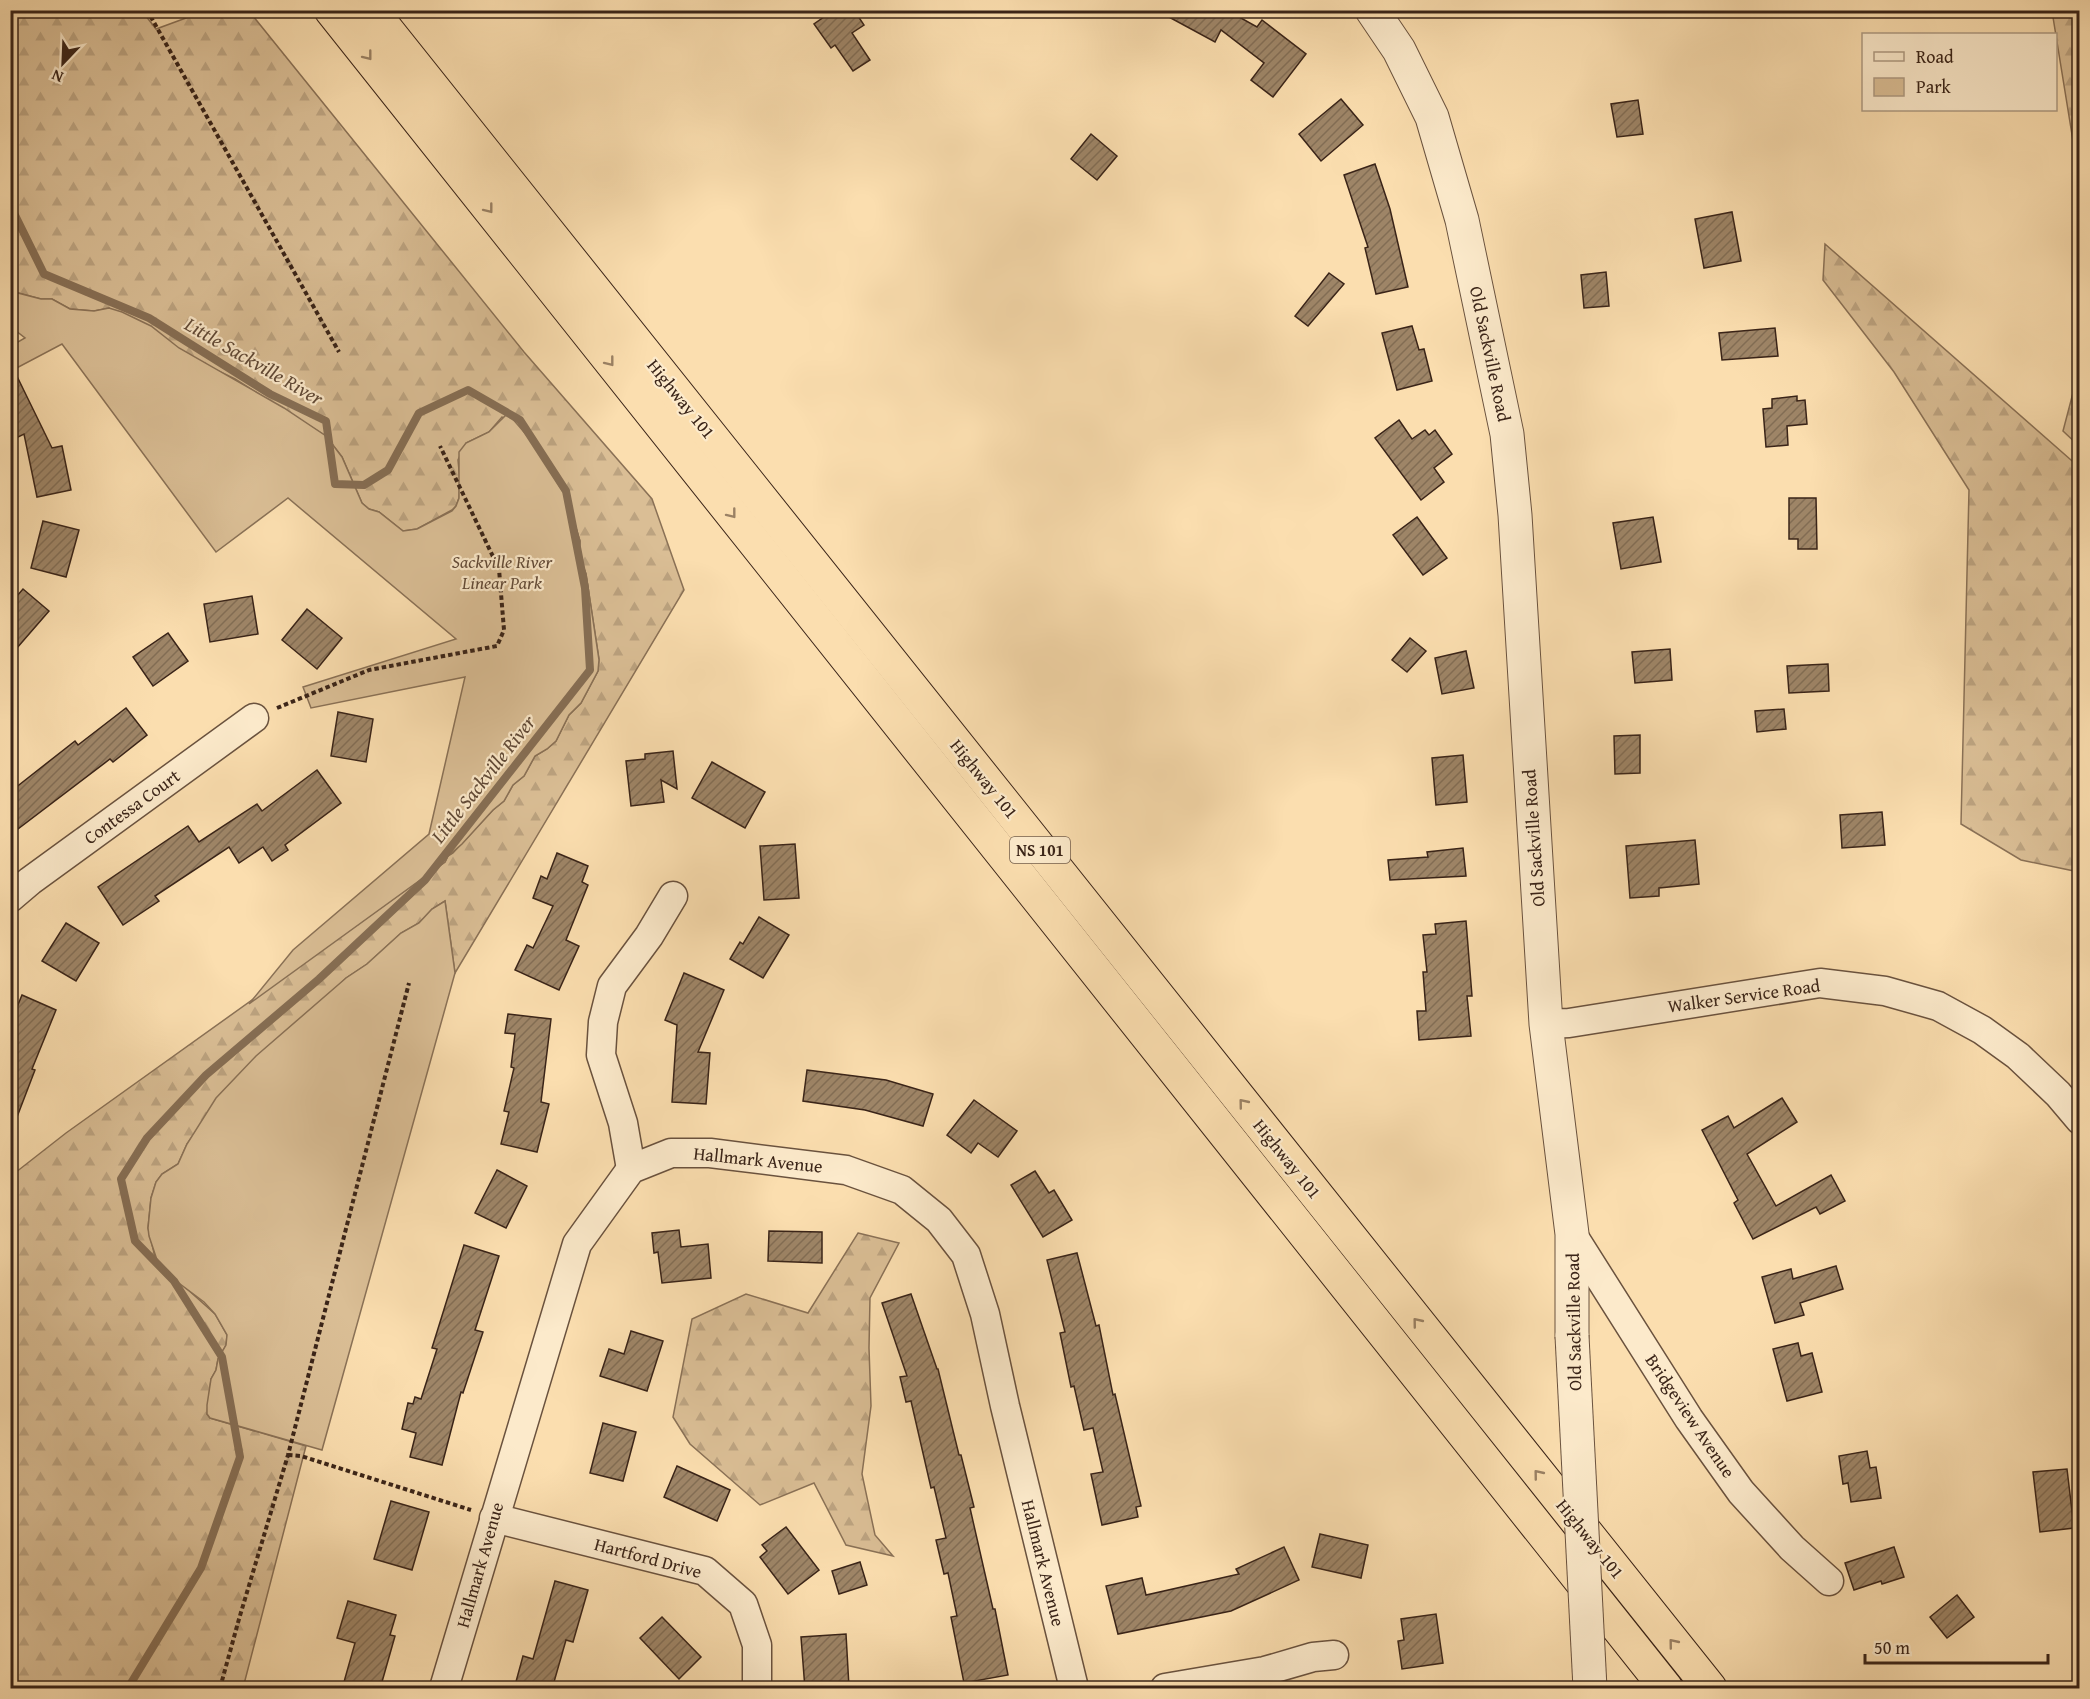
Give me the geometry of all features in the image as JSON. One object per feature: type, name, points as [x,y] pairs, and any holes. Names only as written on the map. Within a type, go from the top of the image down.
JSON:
[{"type":"highway","name":"Highway 101","points":[[331,10],[1666,1689]]},
{"type":"highway","name":"Highway 101","points":[[371,10],[1710,1689]]},
{"type":"street","name":"Old Sackville Road","points":[[1372,10],[1399,50],[1432,117],[1462,220],[1507,434],[1515,515],[1546,1024],[1572,1234],[1572,1336],[1590,1689]]},
{"type":"street","name":"Contessa Court","points":[[10,898],[30,881],[255,718]]},
{"type":"street","points":[[631,1169],[623,1123],[601,1055],[603,1022],[612,986],[673,896]]},
{"type":"street","name":"Walker Service Road","points":[[1546,1024],[1569,1023],[1820,983],[1885,991],[1938,1006],[1982,1030],[2018,1056],[2058,1094],[2079,1120]]},
{"type":"street","name":"Hallmark Avenue","points":[[444,1689],[577,1244],[631,1169],[671,1153],[710,1153],[846,1170],[902,1190],[939,1220],[966,1255],[985,1314],[1074,1689]]},
{"type":"street","name":"Bridgeview Avenue","points":[[1572,1234],[1689,1419],[1741,1492],[1792,1548],[1829,1581]]},
{"type":"street","name":"Hartford Drive","points":[[494,1518],[705,1570],[743,1604],[757,1645],[757,1689]]},
{"type":"street","points":[[1165,1689],[1265,1671],[1313,1657],[1334,1655]]},
{"type":"path","points":[[147,10],[339,352]]},
{"type":"path","points":[[255,718],[369,670],[497,646],[504,630],[499,569],[440,446]]},
{"type":"path","points":[[220,1689],[238,1619],[288,1455],[409,983]]},
{"type":"path","points":[[288,1455],[301,1456],[494,1518]]},
{"type":"green space","points":[[11,11],[142,11],[156,29],[205,11],[249,11],[524,352],[652,499],[684,590],[455,973],[445,901],[432,909],[419,923],[401,933],[367,964],[346,978],[202,1123],[187,1144],[178,1164],[162,1174],[156,1182],[151,1198],[148,1228],[156,1261],[215,1314],[227,1335],[226,1345],[211,1379],[207,1414],[210,1418],[306,1446],[243,1688],[11,1688],[11,1176],[66,1133],[445,862],[448,856],[504,801],[513,785],[524,776],[535,756],[556,741],[569,715],[581,703],[598,671],[599,659],[586,574],[579,555],[580,541],[567,499],[530,439],[502,417],[489,432],[466,443],[458,460],[460,481],[456,506],[417,529],[403,531],[379,512],[369,509],[362,503],[342,457],[326,436],[235,379],[208,366],[109,308],[94,311],[70,309],[52,299],[41,299],[11,291]]},
{"type":"green space","points":[[2052,11],[2079,11],[2079,178],[2057,33]]},
{"type":"green space","points":[[1825,244],[2079,467],[2079,872],[2021,860],[1961,824],[1969,490],[1894,372],[1823,280]]},
{"type":"green space","name":"Sackville River Linear Park","points":[[10,291],[41,299],[52,299],[70,309],[94,311],[109,308],[151,326],[179,348],[284,408],[326,436],[342,457],[362,503],[369,509],[379,512],[403,531],[417,529],[452,511],[459,498],[459,452],[466,443],[489,432],[506,415],[511,417],[530,439],[567,498],[580,541],[579,555],[586,574],[599,660],[598,671],[581,703],[569,715],[556,741],[535,756],[524,776],[513,785],[504,801],[448,856],[445,862],[249,1004],[293,950],[429,834],[465,677],[311,708],[303,687],[456,639],[288,498],[216,552],[62,344],[11,371],[11,346],[25,338],[11,327]]},
{"type":"green space","points":[[2079,370],[2079,446],[2063,431]]},
{"type":"green space","points":[[445,901],[455,973],[322,1450],[210,1418],[207,1414],[207,1405],[211,1379],[226,1345],[227,1335],[215,1314],[204,1302],[160,1269],[148,1228],[151,1198],[156,1182],[162,1174],[178,1164],[187,1144],[216,1098],[256,1056],[346,978],[367,964],[401,933],[419,923],[432,909]]},
{"type":"green space","points":[[858,1233],[899,1243],[870,1298],[871,1406],[862,1474],[875,1535],[893,1556],[846,1545],[814,1483],[760,1505],[690,1444],[673,1417],[692,1319],[746,1294],[808,1313]]},
{"type":"building","points":[[834,10],[854,10],[864,25],[852,33],[870,60],[853,71],[835,45],[831,48],[814,24]]},
{"type":"building","points":[[1156,10],[1231,10],[1230,12],[1257,27],[1262,20],[1306,54],[1273,97],[1251,80],[1264,63],[1221,30],[1215,42]]},
{"type":"building","points":[[1341,99],[1363,125],[1321,161],[1299,134]]},
{"type":"building","points":[[1638,100],[1643,134],[1617,137],[1611,104]]},
{"type":"building","points":[[1091,134],[1117,156],[1097,180],[1071,159]]},
{"type":"building","points":[[1375,164],[1390,209],[1408,287],[1376,294],[1365,248],[1368,247],[1344,175]]},
{"type":"building","points":[[1732,212],[1741,261],[1704,268],[1695,219]]},
{"type":"building","points":[[1606,272],[1609,306],[1584,308],[1581,275]]},
{"type":"building","points":[[1329,273],[1344,284],[1308,326],[1295,316]]},
{"type":"building","points":[[1412,326],[1419,350],[1424,349],[1432,381],[1397,390],[1382,333]]},
{"type":"building","points":[[1775,328],[1778,356],[1722,360],[1719,333]]},
{"type":"building","points":[[10,362],[52,448],[62,446],[71,490],[37,497],[24,434],[10,441]]},
{"type":"building","points":[[1797,396],[1797,401],[1805,400],[1807,424],[1787,426],[1788,445],[1766,447],[1763,409],[1772,408],[1772,399]]},
{"type":"building","points":[[1399,420],[1412,439],[1425,430],[1429,435],[1435,430],[1452,454],[1434,468],[1444,482],[1421,500],[1375,438]]},
{"type":"building","points":[[1789,498],[1816,498],[1817,549],[1798,549],[1798,539],[1789,539]]},
{"type":"building","points":[[1417,517],[1447,558],[1423,575],[1393,535]]},
{"type":"building","points":[[1653,517],[1661,562],[1621,569],[1613,523]]},
{"type":"building","points":[[43,521],[79,530],[66,577],[31,568]]},
{"type":"building","points":[[23,589],[49,611],[10,656],[10,604]]},
{"type":"building","points":[[252,596],[258,634],[210,642],[204,604]]},
{"type":"building","points":[[307,609],[342,638],[317,669],[282,640]]},
{"type":"building","points":[[168,633],[188,661],[153,686],[133,657]]},
{"type":"building","points":[[1410,638],[1426,651],[1407,672],[1392,660]]},
{"type":"building","points":[[1670,649],[1672,680],[1635,683],[1632,652]]},
{"type":"building","points":[[1466,651],[1474,688],[1442,694],[1435,658]]},
{"type":"building","points":[[1828,664],[1829,691],[1789,693],[1787,666]]},
{"type":"building","points":[[126,708],[147,735],[113,762],[110,759],[10,835],[10,792],[75,741],[78,745]]},
{"type":"building","points":[[1784,709],[1786,729],[1757,732],[1755,711]]},
{"type":"building","points":[[338,712],[373,719],[366,762],[331,756]]},
{"type":"building","points":[[1640,735],[1640,773],[1615,774],[1614,736]]},
{"type":"building","points":[[673,751],[677,789],[661,780],[664,802],[631,806],[626,761],[645,759],[645,754]]},
{"type":"building","points":[[1463,755],[1467,802],[1436,805],[1432,758]]},
{"type":"building","points":[[712,762],[765,792],[745,828],[692,798]]},
{"type":"building","points":[[317,770],[341,803],[285,845],[288,850],[272,861],[263,847],[239,863],[229,847],[155,896],[159,901],[123,925],[98,887],[188,826],[199,842],[257,804],[262,811]]},
{"type":"building","points":[[1882,812],[1885,845],[1842,848],[1840,815]]},
{"type":"building","points":[[1695,840],[1699,884],[1659,888],[1659,896],[1630,898],[1626,846]]},
{"type":"building","points":[[795,844],[799,898],[764,900],[760,846]]},
{"type":"building","points":[[1463,848],[1466,876],[1390,880],[1388,860],[1428,857],[1427,852]]},
{"type":"building","points":[[557,853],[588,866],[582,882],[588,885],[566,940],[579,946],[559,990],[515,970],[527,945],[533,948],[553,906],[533,898],[541,876],[547,879]]},
{"type":"building","points":[[759,917],[789,935],[763,978],[730,959],[740,942],[743,944]]},
{"type":"building","points":[[1466,921],[1472,996],[1467,996],[1471,1036],[1419,1040],[1417,1011],[1426,1011],[1423,972],[1427,972],[1423,935],[1436,934],[1435,924]]},
{"type":"building","points":[[66,923],[99,943],[76,981],[42,961]]},
{"type":"building","points":[[684,973],[724,990],[698,1052],[710,1053],[706,1104],[672,1102],[677,1025],[665,1020]]},
{"type":"building","points":[[22,995],[56,1010],[32,1069],[35,1070],[12,1130],[10,1130],[10,1024]]},
{"type":"building","points":[[508,1014],[551,1019],[541,1102],[549,1104],[537,1152],[501,1144],[509,1112],[504,1111],[514,1068],[511,1067],[515,1034],[505,1033]]},
{"type":"building","points":[[807,1070],[886,1080],[933,1094],[923,1126],[865,1110],[803,1101]]},
{"type":"building","points":[[1782,1098],[1797,1122],[1747,1154],[1776,1206],[1831,1175],[1845,1201],[1820,1214],[1816,1207],[1753,1239],[1734,1203],[1738,1200],[1702,1130],[1728,1116],[1734,1128]]},
{"type":"building","points":[[974,1100],[1017,1131],[998,1157],[978,1143],[971,1153],[947,1135]]},
{"type":"building","points":[[497,1170],[527,1186],[506,1228],[475,1213]]},
{"type":"building","points":[[1035,1171],[1049,1193],[1054,1190],[1072,1220],[1043,1237],[1011,1185]]},
{"type":"building","points":[[679,1230],[681,1247],[708,1244],[711,1278],[662,1283],[658,1252],[654,1253],[652,1233]]},
{"type":"building","points":[[769,1231],[822,1232],[822,1263],[768,1261]]},
{"type":"building","points":[[464,1245],[499,1256],[475,1330],[483,1332],[463,1393],[461,1392],[442,1465],[410,1457],[416,1433],[402,1429],[408,1403],[413,1404],[415,1397],[421,1399],[437,1349],[432,1348]]},
{"type":"building","points":[[1077,1253],[1096,1326],[1099,1325],[1113,1395],[1115,1394],[1141,1506],[1136,1507],[1138,1517],[1102,1525],[1091,1474],[1103,1472],[1093,1428],[1084,1430],[1074,1386],[1071,1387],[1060,1333],[1065,1332],[1047,1260]]},
{"type":"building","points":[[1836,1266],[1843,1289],[1800,1303],[1804,1315],[1775,1323],[1762,1277],[1791,1269],[1793,1279]]},
{"type":"building","points":[[911,1294],[938,1369],[959,1455],[961,1455],[974,1507],[970,1508],[993,1609],[995,1609],[1008,1675],[964,1683],[951,1617],[957,1616],[948,1573],[944,1574],[936,1540],[946,1538],[934,1487],[931,1488],[911,1401],[906,1402],[900,1377],[907,1376],[882,1303]]},
{"type":"building","points":[[631,1331],[663,1341],[647,1391],[600,1376],[609,1349],[624,1354]]},
{"type":"building","points":[[1798,1343],[1801,1356],[1812,1353],[1822,1392],[1787,1401],[1773,1349]]},
{"type":"building","points":[[603,1423],[636,1432],[623,1481],[590,1473]]},
{"type":"building","points":[[1867,1451],[1870,1468],[1876,1467],[1881,1498],[1851,1502],[1848,1483],[1843,1484],[1839,1456]]},
{"type":"building","points":[[677,1466],[730,1490],[717,1521],[664,1497]]},
{"type":"building","points":[[2067,1469],[2074,1528],[2040,1532],[2033,1472]]},
{"type":"building","points":[[391,1501],[429,1512],[412,1570],[374,1559]]},
{"type":"building","points":[[786,1527],[819,1570],[788,1594],[760,1557],[767,1551],[762,1545]]},
{"type":"building","points":[[1320,1534],[1368,1545],[1361,1578],[1312,1567]]},
{"type":"building","points":[[1284,1547],[1299,1580],[1231,1611],[1118,1634],[1106,1586],[1142,1578],[1146,1595],[1239,1574],[1236,1569]]},
{"type":"building","points":[[1894,1547],[1904,1577],[1882,1584],[1881,1581],[1854,1590],[1845,1563]]},
{"type":"building","points":[[860,1562],[867,1585],[839,1594],[832,1571]]},
{"type":"building","points":[[555,1581],[588,1590],[573,1642],[566,1640],[552,1689],[514,1689],[523,1656],[533,1659]]},
{"type":"building","points":[[1957,1595],[1974,1617],[1947,1638],[1930,1617]]},
{"type":"building","points":[[348,1601],[396,1615],[390,1635],[395,1636],[380,1689],[342,1689],[355,1643],[337,1638]]},
{"type":"building","points":[[1436,1614],[1443,1663],[1402,1669],[1398,1641],[1404,1640],[1401,1619]]},
{"type":"building","points":[[662,1617],[701,1657],[679,1679],[640,1638]]},
{"type":"building","points":[[846,1634],[849,1687],[805,1689],[801,1637]]},
{"type":"waterway","name":"Little Sackville River","points":[[10,205],[44,274],[149,318],[270,394],[326,421],[335,484],[364,485],[388,470],[419,413],[468,390],[520,420],[566,491],[585,588],[590,670],[425,880],[319,979],[206,1075],[147,1138],[121,1179],[135,1241],[174,1281],[222,1357],[240,1457],[201,1568],[128,1688]]}]
